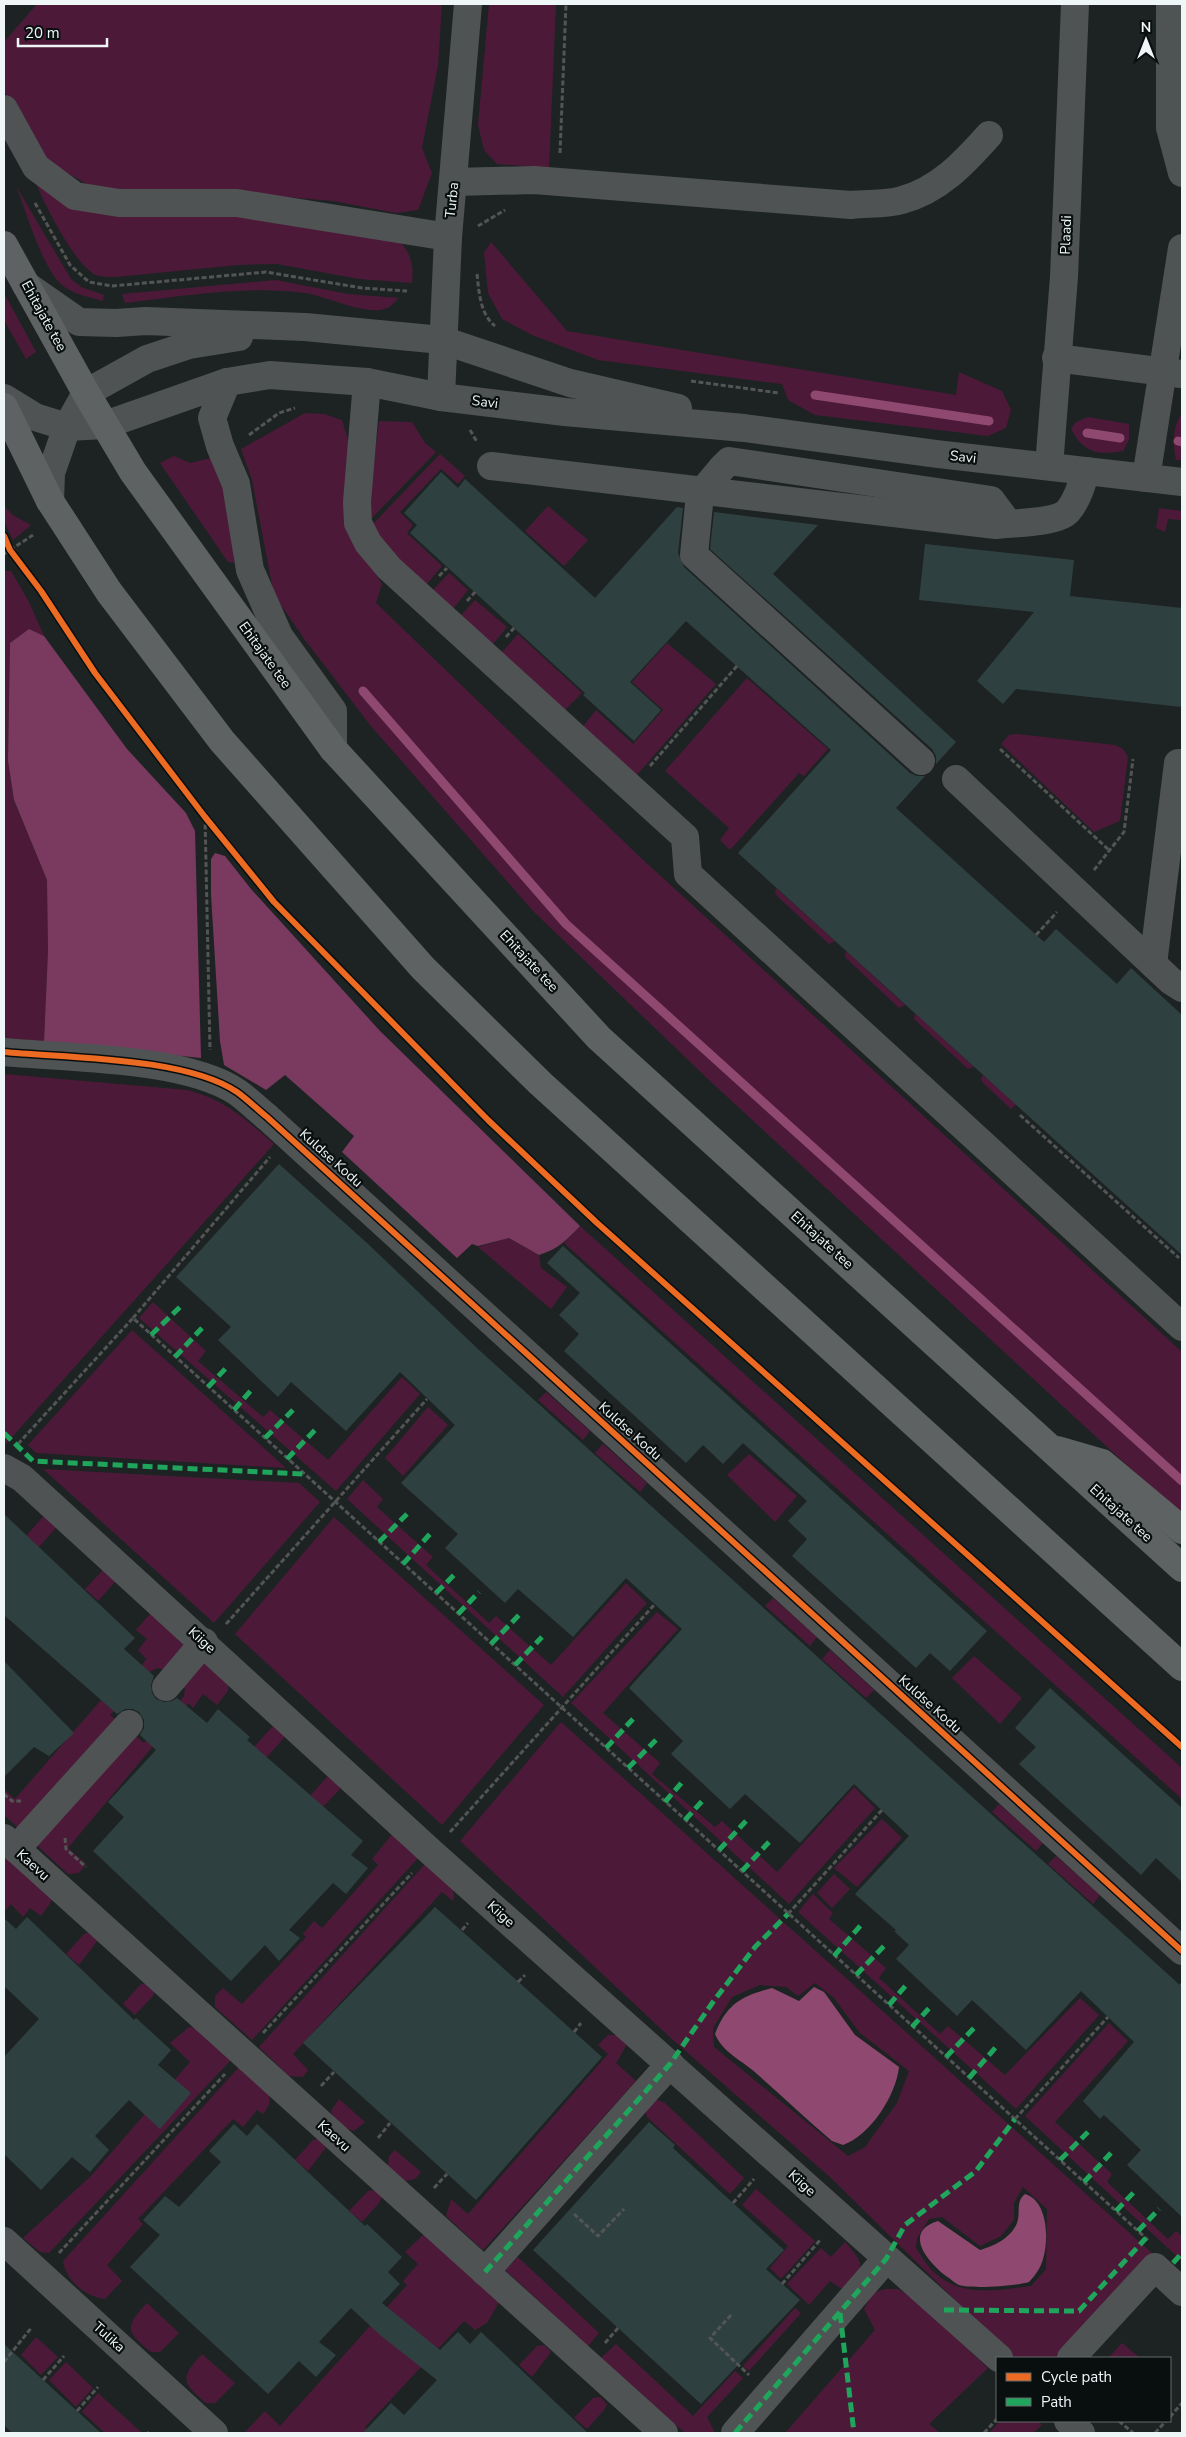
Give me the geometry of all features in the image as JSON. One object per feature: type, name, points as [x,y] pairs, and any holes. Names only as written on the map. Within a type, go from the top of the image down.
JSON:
[{"type":"highway","name":"Ehitajate tee","points":[[4,245],[86,393],[133,472],[333,750],[599,1038],[1182,1568]]},
{"type":"highway","points":[[4,407],[50,501],[109,592],[222,740],[423,968],[540,1084],[1182,1667]]},
{"type":"highway","points":[[1050,1448],[1102,1463],[1182,1530]]},
{"type":"street","name":"Turba","points":[[441,397],[448,236],[468,4]]},
{"type":"street","name":"Plaadi","points":[[1049,466],[1056,358],[1064,277],[1075,4]]},
{"type":"street","points":[[1170,4],[1170,128],[1182,173]]},
{"type":"street","points":[[4,109],[36,167],[75,196],[119,203],[237,203],[448,236]]},
{"type":"street","points":[[454,182],[558,182],[851,205],[901,200],[935,186],[963,165],[989,136]]},
{"type":"street","points":[[1146,478],[1173,373],[1174,292],[1182,248]]},
{"type":"street","points":[[26,285],[79,322],[116,323],[146,321],[305,327]]},
{"type":"street","points":[[50,501],[52,473],[67,427],[86,393],[147,359],[189,345],[305,327]]},
{"type":"street","name":"Savi","points":[[305,327],[442,340],[570,383],[714,417],[744,428]]},
{"type":"street","points":[[1056,358],[1173,373]]},
{"type":"street","name":"Savi","points":[[4,398],[34,417],[67,427],[105,425],[226,382],[270,375],[367,382],[441,397],[565,412],[744,428],[937,454],[1182,482]]},
{"type":"street","points":[[226,382],[212,418],[220,446],[236,484],[250,570],[278,636],[333,711],[333,750]]},
{"type":"street","points":[[367,382],[357,502],[358,524],[368,543],[389,568],[685,837],[688,874],[1182,1327]]},
{"type":"street","points":[[920,761],[694,555],[700,494],[729,460],[991,500],[1008,524]]},
{"type":"street","points":[[490,466],[996,525],[1059,518],[1068,512],[1086,472]]},
{"type":"street","points":[[1152,964],[1178,763]]},
{"type":"street","points":[[956,779],[1152,964],[1182,988]]},
{"type":"street","name":"Kuldse Kodu","points":[[4,1052],[178,1069],[236,1091],[288,1136],[1182,1951]]},
{"type":"street","name":"Kiige","points":[[8,1459],[22,1478],[432,1852],[998,2357]]},
{"type":"street","points":[[166,1686],[206,1644]]},
{"type":"street","points":[[10,1844],[129,1724]]},
{"type":"street","name":"Kaevu","points":[[10,1844],[664,2433]]},
{"type":"street","points":[[485,2272],[670,2064]]},
{"type":"street","name":"Tulika","points":[[4,2241],[214,2433]]},
{"type":"street","points":[[735,2433],[886,2259]]},
{"type":"street","points":[[1072,2357],[1155,2267],[1182,2292]]},
{"type":"street","points":[[1069,2422],[1081,2433]]},
{"type":"path","points":[[558,182],[566,4]]},
{"type":"path","points":[[32,198],[70,265],[89,282],[112,286],[266,272],[362,288],[407,291]]},
{"type":"path","points":[[474,228],[507,209]]},
{"type":"path","points":[[477,266],[479,296],[488,320],[501,330]]},
{"type":"path","points":[[684,380],[779,393]]},
{"type":"path","points":[[4,554],[33,535]]},
{"type":"path","points":[[7,543],[15,557]]},
{"type":"path","points":[[632,787],[737,666]]},
{"type":"path","points":[[1000,750],[1110,850]]},
{"type":"path","points":[[1036,935],[1124,832],[1133,759]]},
{"type":"path","points":[[199,809],[211,824]]},
{"type":"path","points":[[205,817],[210,1080]]},
{"type":"path","points":[[1020,1115],[1178,1258]]},
{"type":"path","points":[[8,1459],[133,1318],[288,1136]]},
{"type":"path","points":[[133,1318],[1152,2244]]},
{"type":"path","points":[[206,1644],[426,1399]]},
{"type":"path","points":[[40,2274],[432,1852],[654,1605]]},
{"type":"path","points":[[788,1914],[882,1810]]},
{"type":"path","points":[[64,1830],[66,1849],[86,1867]]},
{"type":"path","points":[[1015,2119],[1108,2017]]},
{"type":"path","points":[[553,2195],[598,2236],[624,2209]]},
{"type":"path","points":[[782,2284],[840,2217]]},
{"type":"path","points":[[731,2315],[710,2338],[769,2394]]},
{"type":"path","points":[[4,2362],[32,2327]]},
{"type":"path","points":[[43,2380],[64,2356]]},
{"type":"path","points":[[77,2411],[98,2387]]},
{"type":"path","points":[[1171,2416],[1182,2403]]},
{"type":"path","points":[[984,2433],[996,2420]]},
{"type":"path","points":[[1120,2422],[1133,2433]]},
{"type":"path","points":[[1155,2433],[1165,2422]]},
{"type":"shaded area","points":[[37,4],[442,4],[438,65],[422,148],[432,173],[418,210],[396,213],[333,201],[228,192],[101,192],[48,162],[4,91],[4,42]]},
{"type":"shaded area","points":[[489,4],[556,4],[549,168],[497,164],[484,150],[478,125]]},
{"type":"shaded area","points":[[35,181],[400,241],[411,260],[413,271],[412,283],[359,279],[277,264],[238,265],[116,277],[98,276],[79,260],[70,247],[45,204]]},
{"type":"shaded area","points":[[16,186],[71,279],[81,287],[104,295],[103,301],[70,290],[54,276],[41,252]]},
{"type":"shaded area","points":[[491,242],[567,331],[956,395],[959,372],[1002,391],[1011,410],[1006,428],[988,436],[815,415],[788,400],[782,384],[598,360],[532,335],[502,319],[488,293],[484,253]]},
{"type":"shaded area","points":[[276,280],[348,294],[399,298],[388,307],[379,310],[369,310],[305,293],[282,291],[215,292],[125,303],[122,294]]},
{"type":"shaded area","points":[[4,293],[36,352],[26,359],[4,320]]},
{"type":"shaded area","points":[[305,413],[324,414],[342,420],[349,443],[345,524],[382,584],[376,603],[641,858],[1182,1352],[1182,1516],[710,1081],[534,912],[370,725],[305,640],[274,595],[252,480],[241,449]]},
{"type":"shaded area","points":[[1181,415],[1182,460],[1176,460],[1174,437],[1176,425]]},
{"type":"shaded area","points":[[1088,417],[1129,424],[1129,440],[1123,451],[1107,453],[1093,451],[1081,444],[1071,429],[1076,422]]},
{"type":"shaded area","points":[[379,421],[412,422],[425,443],[436,452],[371,519],[370,492]]},
{"type":"shaded area","points":[[440,454],[465,476],[458,484],[441,469],[400,512],[413,525],[407,533],[442,566],[427,584],[379,542],[371,526]]},
{"type":"shaded area","points":[[174,456],[190,463],[211,458],[230,507],[234,563],[228,562],[160,463]]},
{"type":"shaded area","points":[[4,506],[14,516],[31,525],[13,540],[4,521]]},
{"type":"shaded area","points":[[548,506],[588,540],[564,566],[525,531]]},
{"type":"shaded area","points":[[1159,508],[1182,511],[1182,520],[1168,519],[1165,532],[1156,528]]},
{"type":"shaded area","points":[[4,571],[11,571],[29,602],[44,636],[29,629],[10,643],[8,761],[14,801],[47,880],[48,951],[44,1042],[4,1039]]},
{"type":"shaded area","points":[[449,573],[468,590],[453,609],[433,590]]},
{"type":"shaded area","points":[[475,600],[507,627],[492,645],[460,616]]},
{"type":"shaded area","points":[[29,629],[44,636],[127,749],[186,813],[195,831],[201,1058],[44,1042],[48,951],[47,880],[14,800],[8,761],[10,643]]},
{"type":"shaded area","points":[[518,634],[582,693],[565,710],[501,653]]},
{"type":"shaded area","points":[[667,643],[716,684],[636,776],[581,729],[596,710],[633,744],[663,710],[632,682]]},
{"type":"shaded area","points":[[747,678],[828,749],[804,776],[799,773],[730,850],[720,840],[729,828],[665,771]]},
{"type":"shaded area","points":[[1017,734],[1115,745],[1123,749],[1128,757],[1120,821],[1094,832],[1001,744],[1009,735]]},
{"type":"shaded area","points":[[215,853],[225,856],[251,889],[380,1031],[580,1226],[566,1240],[552,1250],[539,1255],[509,1238],[478,1246],[472,1244],[457,1258],[342,1152],[354,1136],[285,1075],[266,1090],[224,1065],[220,1041],[211,895],[211,859]]},
{"type":"shaded area","points":[[776,888],[835,941],[829,944],[775,894]]},
{"type":"shaded area","points":[[846,951],[905,1005],[899,1008],[845,957]]},
{"type":"shaded area","points":[[915,1013],[974,1067],[968,1069],[914,1019]]},
{"type":"shaded area","points":[[4,1074],[187,1090],[213,1099],[234,1111],[274,1144],[4,1446]]},
{"type":"shaded area","points":[[983,1075],[1016,1104],[1011,1109],[983,1083],[981,1079]]},
{"type":"shaded area","points":[[580,1226],[1182,1768],[1182,1799],[564,1243]]},
{"type":"shaded area","points":[[509,1238],[539,1255],[541,1268],[567,1287],[551,1309],[478,1247]]},
{"type":"shaded area","points":[[153,1302],[206,1351],[198,1361],[263,1417],[270,1410],[328,1460],[402,1377],[420,1394],[336,1491],[139,1318]]},
{"type":"shaded area","points":[[132,1330],[286,1468],[36,1453],[28,1445]]},
{"type":"shaded area","points":[[546,1392],[590,1431],[583,1440],[538,1400]]},
{"type":"shaded area","points":[[428,1407],[448,1425],[403,1476],[385,1458]]},
{"type":"shaded area","points":[[603,1444],[647,1483],[640,1492],[595,1453]]},
{"type":"shaded area","points":[[749,1454],[797,1496],[775,1522],[727,1475]]},
{"type":"shaded area","points":[[43,1469],[299,1483],[320,1502],[214,1623]]},
{"type":"shaded area","points":[[363,1480],[383,1499],[377,1507],[433,1557],[426,1565],[489,1623],[496,1616],[551,1665],[626,1583],[647,1603],[563,1697],[347,1499]]},
{"type":"shaded area","points":[[50,1516],[57,1523],[55,1529],[38,1548],[25,1537],[43,1517]]},
{"type":"shaded area","points":[[334,1517],[544,1705],[442,1825],[235,1634]]},
{"type":"shaded area","points":[[103,1570],[117,1576],[115,1582],[98,1601],[85,1589]]},
{"type":"shaded area","points":[[773,1598],[817,1637],[810,1646],[765,1606]]},
{"type":"shaded area","points":[[657,1612],[678,1629],[603,1713],[660,1763],[652,1774],[715,1827],[722,1821],[777,1872],[854,1787],[875,1808],[789,1904],[571,1703]]},
{"type":"shaded area","points":[[150,1614],[154,1614],[187,1647],[168,1671],[158,1668],[151,1671],[110,1715],[144,1743],[184,1696],[185,1689],[179,1682],[204,1661],[229,1681],[228,1691],[217,1705],[203,1694],[193,1708],[189,1703],[68,1848],[86,1864],[79,1873],[68,1874],[4,1815],[4,1789],[15,1799],[115,1684],[141,1667],[146,1659],[138,1650],[147,1639],[136,1630]]},
{"type":"shaded area","points":[[830,1650],[874,1690],[866,1698],[822,1659]]},
{"type":"shaded area","points":[[974,1656],[1022,1698],[1000,1724],[952,1678]]},
{"type":"shaded area","points":[[561,1722],[1154,2255],[1062,2357],[1013,2357],[831,2178],[673,2040],[460,1841]],"holes":[[[815,1983],[834,1998],[860,2033],[909,2071],[897,2103],[865,2147],[848,2156],[714,2047],[713,2028],[732,1997],[760,1985],[786,1987],[798,1996]],[[1023,2187],[1047,2209],[1046,2269],[1031,2286],[993,2290],[969,2289],[957,2286],[935,2273],[916,2248],[917,2238],[929,2219],[942,2217],[980,2246],[1001,2236],[1014,2220],[1014,2203]]]},
{"type":"shaded area","points":[[279,1726],[286,1733],[266,1758],[254,1747],[272,1727]]},
{"type":"shaded area","points":[[334,1776],[341,1783],[339,1790],[322,1808],[309,1797],[327,1777]]},
{"type":"shaded area","points":[[999,1804],[1043,1843],[1036,1851],[992,1812]]},
{"type":"shaded area","points":[[882,1819],[902,1838],[857,1887],[834,1868]]},
{"type":"shaded area","points":[[394,1832],[420,1856],[252,2040],[215,2007],[215,1996],[223,1988],[242,2004],[306,1937],[303,1934],[314,1921],[322,1928],[378,1865],[372,1859]]},
{"type":"shaded area","points":[[4,1853],[52,1897],[51,1902],[41,1916],[30,1908],[23,1917],[11,1904],[4,1912]]},
{"type":"shaded area","points":[[1056,1856],[1100,1895],[1093,1904],[1048,1864]]},
{"type":"shaded area","points":[[426,1863],[450,1884],[454,1895],[453,1901],[442,1892],[293,2054],[308,2070],[303,2077],[289,2076],[259,2047]]},
{"type":"shaded area","points":[[834,1874],[850,1889],[832,1908],[817,1893]]},
{"type":"shaded area","points":[[813,1894],[833,1913],[829,1919],[886,1968],[879,1978],[940,2034],[948,2026],[1005,2075],[1080,1998],[1099,2015],[1016,2109],[798,1912]]},
{"type":"shaded area","points":[[91,1932],[98,1940],[79,1965],[66,1954],[84,1934]]},
{"type":"shaded area","points":[[148,1983],[155,1990],[153,1996],[135,2015],[123,2004],[141,1984]]},
{"type":"shaded area","points":[[814,1987],[824,1992],[855,2035],[899,2067],[893,2090],[880,2113],[863,2133],[843,2145],[832,2141],[757,2074],[728,2051],[715,2034],[730,2008],[752,1994],[772,1988],[799,2001]]},
{"type":"shaded area","points":[[1109,2023],[1128,2041],[1055,2122],[1112,2174],[1107,2182],[1168,2239],[1176,2231],[1182,2236],[1182,2261],[1025,2116]]},
{"type":"shaded area","points":[[189,2027],[198,2028],[231,2060],[49,2253],[40,2252],[23,2238],[91,2176],[190,2062],[170,2043]]},
{"type":"shaded area","points":[[608,2035],[619,2035],[626,2040],[626,2046],[616,2063],[636,2081],[483,2250],[446,2216],[451,2199],[468,2214],[608,2054],[598,2045]]},
{"type":"shaded area","points":[[240,2066],[259,2081],[268,2093],[270,2099],[263,2114],[257,2110],[243,2127],[233,2119],[138,2219],[143,2224],[107,2265],[122,2281],[105,2299],[91,2295],[78,2287],[68,2275],[63,2261]]},
{"type":"shaded area","points":[[339,2099],[365,2122],[354,2131],[340,2123],[332,2114],[331,2111]]},
{"type":"shaded area","points":[[655,2099],[665,2103],[744,2178],[730,2194],[647,2117],[645,2110]]},
{"type":"shaded area","points":[[320,2139],[327,2146],[308,2171],[295,2160],[313,2140]]},
{"type":"shaded area","points":[[395,2150],[421,2172],[415,2179],[405,2181],[388,2166],[389,2156]]},
{"type":"shaded area","points":[[756,2189],[815,2241],[781,2279],[770,2268],[788,2246],[742,2205]]},
{"type":"shaded area","points":[[375,2190],[382,2197],[362,2222],[349,2211],[368,2191]]},
{"type":"shaded area","points":[[1025,2194],[1033,2198],[1038,2204],[1045,2222],[1046,2231],[1045,2251],[1042,2262],[1029,2282],[1014,2285],[973,2287],[959,2285],[939,2270],[926,2255],[920,2240],[922,2232],[927,2226],[938,2221],[980,2250],[1002,2241],[1011,2233],[1017,2223],[1020,2200]]},
{"type":"shaded area","points":[[425,2233],[499,2302],[487,2323],[475,2330],[464,2321],[365,2427],[368,2430],[365,2433],[244,2433],[265,2411],[280,2426],[407,2285],[403,2281],[418,2264],[405,2252]]},
{"type":"shaded area","points":[[845,2242],[860,2262],[856,2277],[845,2291],[830,2281],[809,2305],[787,2284],[821,2248],[831,2257]]},
{"type":"shaded area","points":[[518,2257],[599,2333],[588,2346],[505,2270]]},
{"type":"shaded area","points":[[885,2289],[898,2289],[913,2298],[988,2368],[929,2424],[940,2433],[785,2433],[875,2330],[864,2309],[873,2293]]},
{"type":"shaded area","points":[[147,2303],[179,2333],[160,2352],[151,2352],[137,2339],[131,2329],[134,2318]]},
{"type":"shaded area","points":[[795,2308],[801,2313],[749,2371],[743,2366]]},
{"type":"shaded area","points":[[36,2337],[58,2357],[41,2375],[21,2355]]},
{"type":"shaded area","points":[[1122,2343],[1139,2357],[1109,2357]]},
{"type":"shaded area","points":[[616,2344],[693,2416],[735,2371],[743,2378],[707,2417],[715,2433],[685,2433],[601,2358]]},
{"type":"shaded area","points":[[544,2345],[551,2352],[532,2377],[519,2365],[537,2346]]},
{"type":"shaded area","points":[[202,2354],[235,2383],[215,2403],[206,2403],[192,2390],[186,2380],[190,2369]]},
{"type":"shaded area","points":[[66,2362],[93,2388],[76,2407],[49,2380]]},
{"type":"shaded area","points":[[98,2393],[141,2432],[105,2433],[82,2412]]},
{"type":"shaded area","points":[[600,2397],[607,2404],[587,2429],[574,2418],[593,2398]]},
{"type":"shaded area","points":[[999,2422],[1038,2422],[1042,2425],[1033,2433],[989,2433]]},
{"type":"building","points":[[441,472],[458,488],[465,479],[595,598],[677,507],[683,508],[678,553],[684,567],[910,773],[917,776],[925,776],[896,808],[1044,942],[1056,929],[1117,984],[1131,968],[1182,1015],[1182,1255],[738,853],[831,750],[686,621],[630,682],[661,710],[634,741],[583,695],[585,693],[410,533],[417,525],[404,513]]},
{"type":"building","points":[[714,512],[818,525],[773,574],[956,742],[936,764],[936,756],[932,749],[710,549]]},
{"type":"building","points":[[925,544],[1074,560],[1070,596],[1182,608],[1182,707],[1016,689],[1003,704],[977,681],[1034,612],[919,600]]},
{"type":"building","points":[[279,1164],[367,1243],[479,1350],[1182,1987],[1182,2217],[1127,2165],[1141,2150],[1104,2115],[1100,2119],[1083,2101],[1134,2042],[1081,1991],[1026,2050],[972,2000],[957,2016],[896,1959],[909,1945],[894,1931],[896,1930],[855,1894],[909,1836],[854,1784],[800,1843],[745,1794],[730,1809],[671,1754],[683,1741],[629,1688],[682,1629],[626,1578],[573,1637],[518,1589],[505,1603],[445,1548],[458,1534],[401,1483],[455,1425],[400,1372],[346,1431],[291,1382],[278,1397],[218,1340],[231,1327],[176,1277]]},
{"type":"building","points":[[563,1246],[987,1631],[950,1671],[930,1653],[916,1668],[792,1556],[807,1539],[788,1521],[807,1501],[743,1443],[723,1464],[703,1445],[686,1463],[564,1351],[579,1334],[559,1315],[580,1293],[547,1263]]},
{"type":"building","points":[[4,1514],[135,1638],[124,1649],[154,1676],[151,1685],[152,1693],[156,1699],[164,1702],[177,1698],[207,1723],[218,1709],[250,1737],[247,1740],[363,1841],[351,1855],[368,1868],[346,1894],[333,1883],[289,1930],[300,1938],[279,1961],[265,1945],[231,1981],[93,1851],[124,1817],[108,1802],[156,1750],[140,1735],[144,1728],[144,1720],[139,1712],[133,1709],[125,1709],[117,1714],[4,1615]]},
{"type":"building","points":[[4,1661],[74,1733],[49,1756],[34,1747],[4,1777]]},
{"type":"building","points":[[1050,1688],[1182,1808],[1182,1882],[1156,1858],[1141,1875],[1019,1764],[1036,1747],[1015,1728]]},
{"type":"building","points":[[435,1907],[602,2057],[476,2200],[303,2043]]},
{"type":"building","points":[[27,1917],[134,2020],[136,2018],[171,2050],[158,2065],[191,2093],[160,2129],[129,2100],[95,2136],[109,2150],[90,2172],[72,2157],[41,2190],[4,2154],[4,2057],[39,2019],[4,1986],[4,1918],[16,1929]]},
{"type":"building","points":[[649,2122],[675,2145],[673,2148],[784,2250],[766,2269],[800,2300],[701,2404],[533,2250]]},
{"type":"building","points":[[234,2124],[247,2136],[257,2124],[365,2226],[367,2224],[402,2257],[388,2272],[400,2284],[382,2303],[440,2350],[458,2332],[470,2344],[481,2332],[588,2433],[363,2433],[391,2403],[404,2415],[437,2380],[380,2335],[351,2308],[319,2342],[336,2355],[316,2377],[299,2361],[268,2394],[130,2267],[160,2235],[143,2220],[165,2196],[179,2207],[221,2162],[209,2151]]},
{"type":"building","points":[[4,2344],[101,2433],[12,2433],[4,2425]]},
{"type":"waterway","points":[[815,395],[989,421]]},
{"type":"waterway","points":[[1087,433],[1120,438]]},
{"type":"waterway","points":[[1178,441],[1182,442]]},
{"type":"waterway","points":[[363,691],[566,924],[1182,1481]]},
{"type":"marked path","points":[[151,1335],[180,1307]]},
{"type":"marked path","points":[[175,1357],[202,1328]]},
{"type":"marked path","points":[[208,1387],[228,1366]]},
{"type":"marked path","points":[[234,1410],[253,1388]]},
{"type":"marked path","points":[[265,1438],[293,1410]]},
{"type":"marked path","points":[[287,1459],[315,1430]]},
{"type":"marked path","points":[[4,1433],[33,1461],[304,1474]]},
{"type":"marked path","points":[[379,1542],[407,1514]]},
{"type":"marked path","points":[[403,1564],[430,1534]]},
{"type":"marked path","points":[[436,1593],[456,1573]]},
{"type":"marked path","points":[[458,1614],[479,1592]]},
{"type":"marked path","points":[[491,1644],[519,1615]]},
{"type":"marked path","points":[[515,1665],[542,1637]]},
{"type":"marked path","points":[[606,1748],[633,1719]]},
{"type":"marked path","points":[[628,1768],[656,1740]]},
{"type":"marked path","points":[[665,1802],[683,1781]]},
{"type":"marked path","points":[[685,1820],[704,1799]]},
{"type":"marked path","points":[[719,1850],[746,1821]]},
{"type":"marked path","points":[[742,1871],[769,1842]]},
{"type":"marked path","points":[[485,2272],[670,2064],[713,2002],[755,1947],[788,1914]]},
{"type":"marked path","points":[[834,1956],[861,1925]]},
{"type":"marked path","points":[[856,1975],[884,1946]]},
{"type":"marked path","points":[[889,2005],[907,1984]]},
{"type":"marked path","points":[[912,2027],[932,2005]]},
{"type":"marked path","points":[[946,2057],[974,2028]]},
{"type":"marked path","points":[[969,2078],[996,2047]]},
{"type":"marked path","points":[[735,2433],[886,2259],[905,2225],[976,2171],[1015,2119]]},
{"type":"marked path","points":[[1060,2160],[1088,2132]]},
{"type":"marked path","points":[[1084,2182],[1111,2153]]},
{"type":"marked path","points":[[1116,2211],[1136,2190]]},
{"type":"marked path","points":[[1138,2231],[1159,2209]]},
{"type":"marked path","points":[[944,2310],[1079,2311],[1146,2238]]},
{"type":"marked path","points":[[1173,2263],[1182,2253]]},
{"type":"marked path","points":[[840,2313],[854,2433]]},
{"type":"cycle path","points":[[4,536],[10,550],[41,591],[95,673],[205,817],[274,902],[488,1120],[596,1222],[1182,1747]]},
{"type":"cycle path","points":[[4,1052],[125,1061],[157,1066],[215,1080],[241,1095],[1182,1951]]}]
